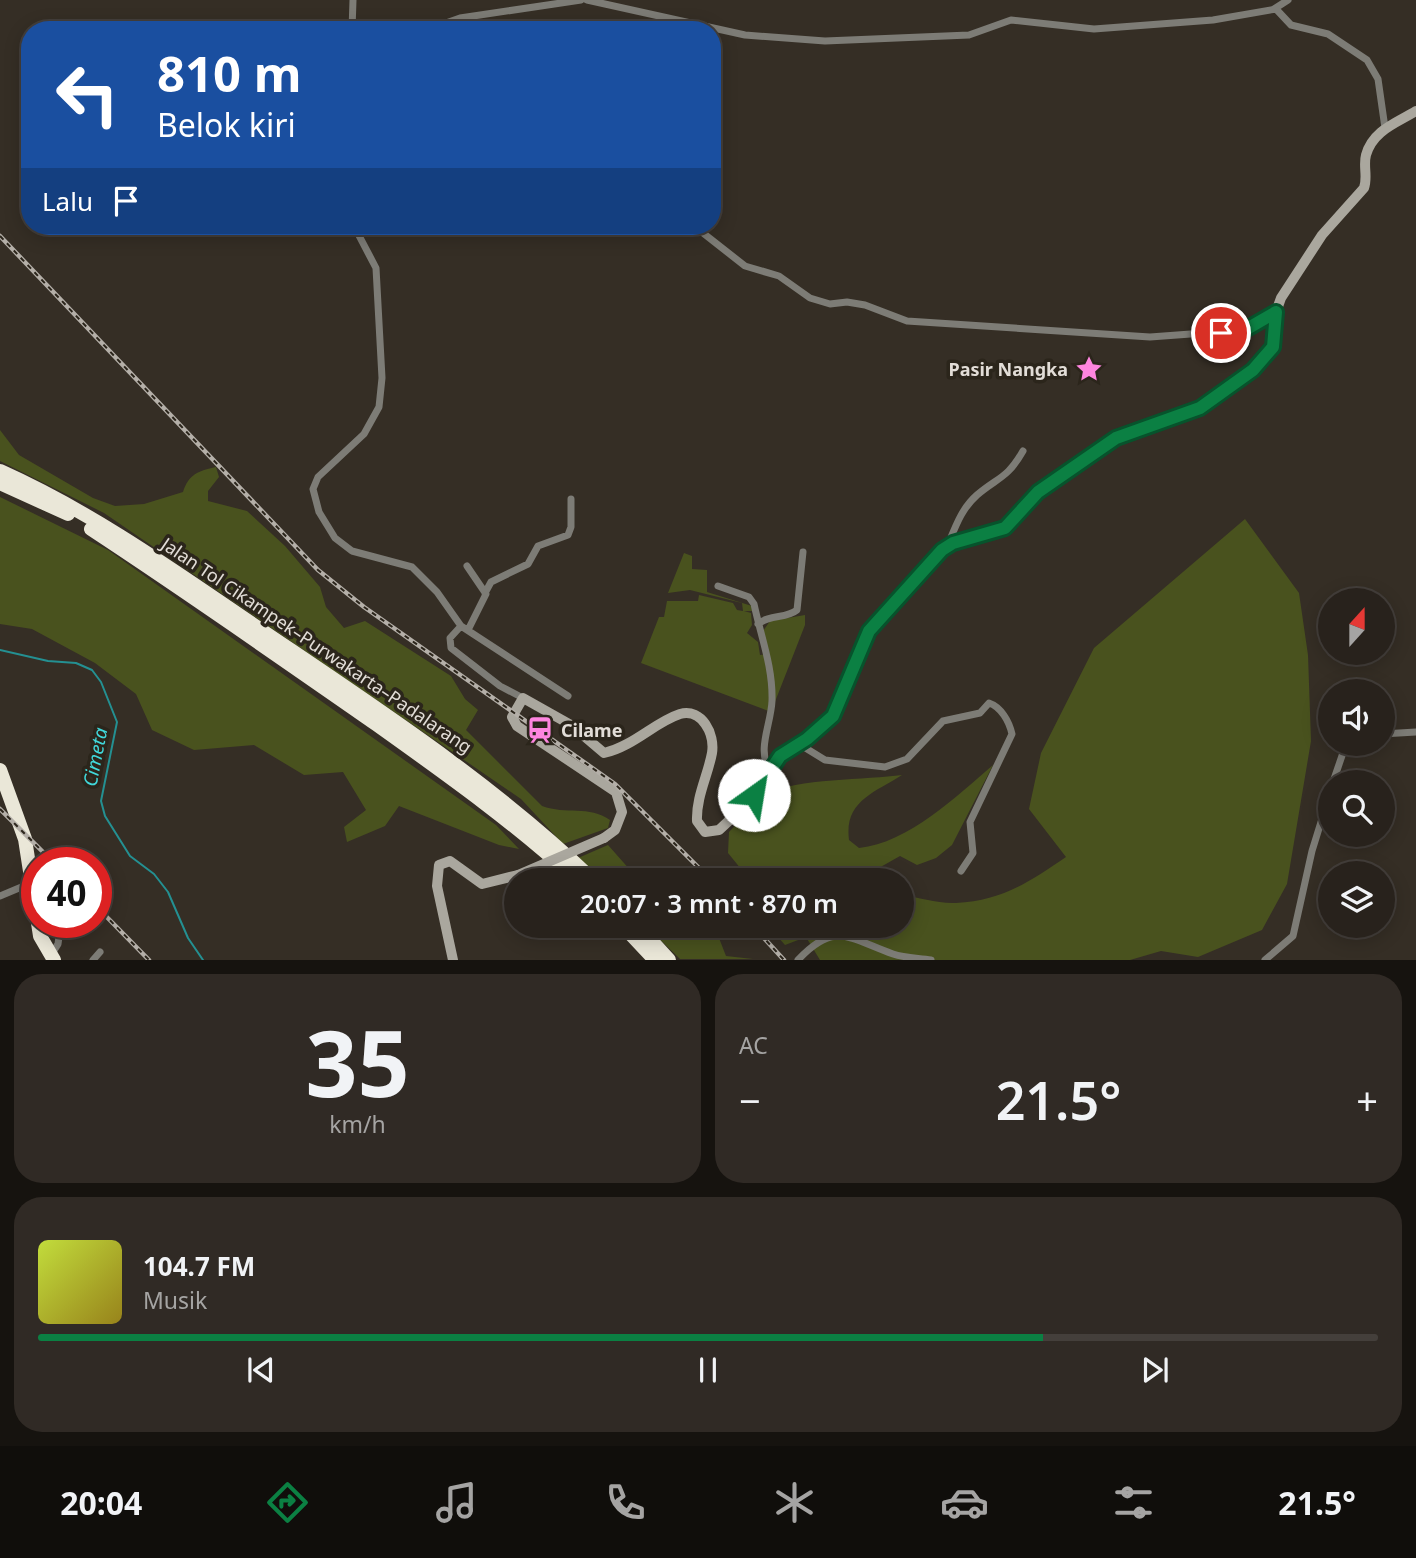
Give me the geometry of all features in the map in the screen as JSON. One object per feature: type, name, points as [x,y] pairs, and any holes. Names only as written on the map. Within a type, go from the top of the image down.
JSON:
[{"type":"highway","name":"Jalan Tol Cikampek–Purwakarta–Padalarang","points":[[0,471],[69,503],[208,591],[502,798],[580,868]]},
{"type":"highway","name":"Jalan Tol Cikampek–Purwakarta–Padalarang","points":[[0,483],[65,512],[188,591],[457,780],[502,814],[563,868]]},
{"type":"highway","points":[[0,770],[22,830],[25,847]]},
{"type":"highway","points":[[43,938],[52,957]]},
{"type":"highway","points":[[635,938],[654,960]]},
{"type":"highway","points":[[649,938],[669,960]]},
{"type":"street","points":[[352,21],[353,0]]},
{"type":"street","points":[[452,21],[581,0]]},
{"type":"street","points":[[587,0],[682,21]]},
{"type":"street","points":[[721,29],[746,35],[825,41],[969,35],[1011,20],[1094,29],[1213,20],[1274,9],[1288,0]]},
{"type":"street","points":[[1274,9],[1291,25],[1328,34],[1367,60],[1378,79],[1385,128]]},
{"type":"street","points":[[946,547],[1005,528],[1038,492],[1116,438],[1200,408],[1253,370],[1273,347],[1276,312],[1281,298],[1322,235],[1346,206],[1360,196],[1367,178],[1367,153],[1385,128],[1416,111]]},
{"type":"street","points":[[359,235],[376,268],[382,368],[379,407],[364,434],[318,477],[313,489],[314,499],[335,538],[352,551],[412,567],[464,628],[568,696]]},
{"type":"street","points":[[706,235],[745,266],[779,276],[810,298],[830,304],[847,302],[864,305],[907,321],[1150,337],[1245,330],[1276,312]]},
{"type":"street","points":[[571,499],[570,533],[538,546],[528,564],[491,582],[464,628],[450,638],[450,648],[500,686],[571,725],[604,753],[640,739],[682,714],[691,714],[703,721],[710,730],[713,745],[696,815],[698,825],[705,832],[719,830],[743,808],[786,750],[799,744],[833,716],[873,626],[946,547],[962,512],[977,494],[1003,479],[1023,451]]},
{"type":"street","points":[[758,624],[768,616],[793,614],[797,610],[803,552]]},
{"type":"street","points":[[467,566],[485,593]]},
{"type":"street","points":[[718,586],[752,599],[770,663],[772,702],[764,756],[769,771]]},
{"type":"street","points":[[453,960],[437,886],[439,865],[450,861],[482,884],[518,875],[604,838],[615,830],[622,812],[616,792],[589,771],[555,754],[514,723],[513,714],[523,698]]},
{"type":"street","points":[[799,744],[825,760],[885,767],[907,759],[943,721],[980,713],[989,703],[994,705],[1012,734],[970,822],[973,853],[961,871]]},
{"type":"street","points":[[1395,733],[1416,732]]},
{"type":"street","points":[[1265,960],[1293,936],[1318,832]]},
{"type":"street","points":[[0,897],[21,888]]},
{"type":"street","points":[[798,960],[816,941],[843,936],[863,940],[893,954],[931,960]]},
{"type":"street","points":[[52,957],[59,938]]},
{"type":"street","points":[[93,960],[100,952]]},
{"type":"green space","points":[[0,430],[19,455],[93,498],[115,506],[144,504],[183,492],[195,474],[216,467],[219,477],[208,491],[208,501],[247,511],[285,546],[320,587],[326,607],[344,628],[365,621],[451,676],[465,699],[478,710],[466,730],[542,806],[602,815],[610,820],[608,828],[563,844],[521,799],[104,513],[0,461]]},
{"type":"green space","points":[[0,497],[108,550],[496,825],[519,849],[499,845],[399,806],[385,826],[347,842],[344,827],[366,810],[343,772],[304,775],[254,745],[194,750],[152,730],[136,694],[95,663],[32,629],[0,624]]},
{"type":"green space","points":[[1245,519],[1299,593],[1308,655],[1311,741],[1287,884],[1262,930],[1198,957],[1161,951],[1130,960],[820,960],[807,938],[914,938],[914,897],[949,903],[987,898],[1014,889],[1066,857],[1029,809],[1041,753],[1094,648]]},
{"type":"green space","points":[[684,553],[692,556],[692,569],[707,570],[707,592],[752,606],[753,611],[744,611],[751,613],[752,625],[747,633],[758,642],[760,655],[767,654],[763,631],[770,621],[805,615],[805,625],[771,712],[641,663],[659,617],[664,617],[667,601],[698,601],[699,595],[733,603],[737,610],[743,611],[742,603],[690,590],[668,593]]},
{"type":"green space","points":[[993,765],[952,845],[936,858],[917,865],[900,856],[879,868],[740,868],[728,853],[729,832],[753,807],[768,794],[796,785],[902,775],[872,793],[856,807],[851,816],[849,840],[859,848],[896,837],[948,804]]},
{"type":"green space","points":[[608,845],[628,868],[588,868],[578,858]]},
{"type":"green space","points":[[658,938],[719,938],[726,956],[753,959],[680,959]]},
{"type":"green space","points":[[779,938],[803,938],[785,945]]},
{"type":"waterway","name":"Cimeta","points":[[0,650],[48,661],[76,663],[92,670],[101,682],[117,722],[101,801],[105,816],[130,856],[154,874],[168,892],[188,938],[203,960]]},
{"type":"railway","points":[[0,236],[318,570],[364,607],[615,784],[699,868]]},
{"type":"railway","points":[[0,809],[38,847]]},
{"type":"railway","points":[[112,922],[149,960]]},
{"type":"railway","points":[[764,938],[784,960]]},
{"type":"place","name":"Pasir Nangka","points":[[1089,369]]},
{"type":"place","name":"Cilame","points":[[540,730]]},
{"type":"route","points":[[754,795],[780,756],[807,739],[833,716],[869,631],[912,587],[942,550],[953,543],[1005,528],[1038,492],[1116,438],[1200,408],[1261,364],[1268,356],[1275,338],[1276,312],[1245,330],[1221,333]]}]
